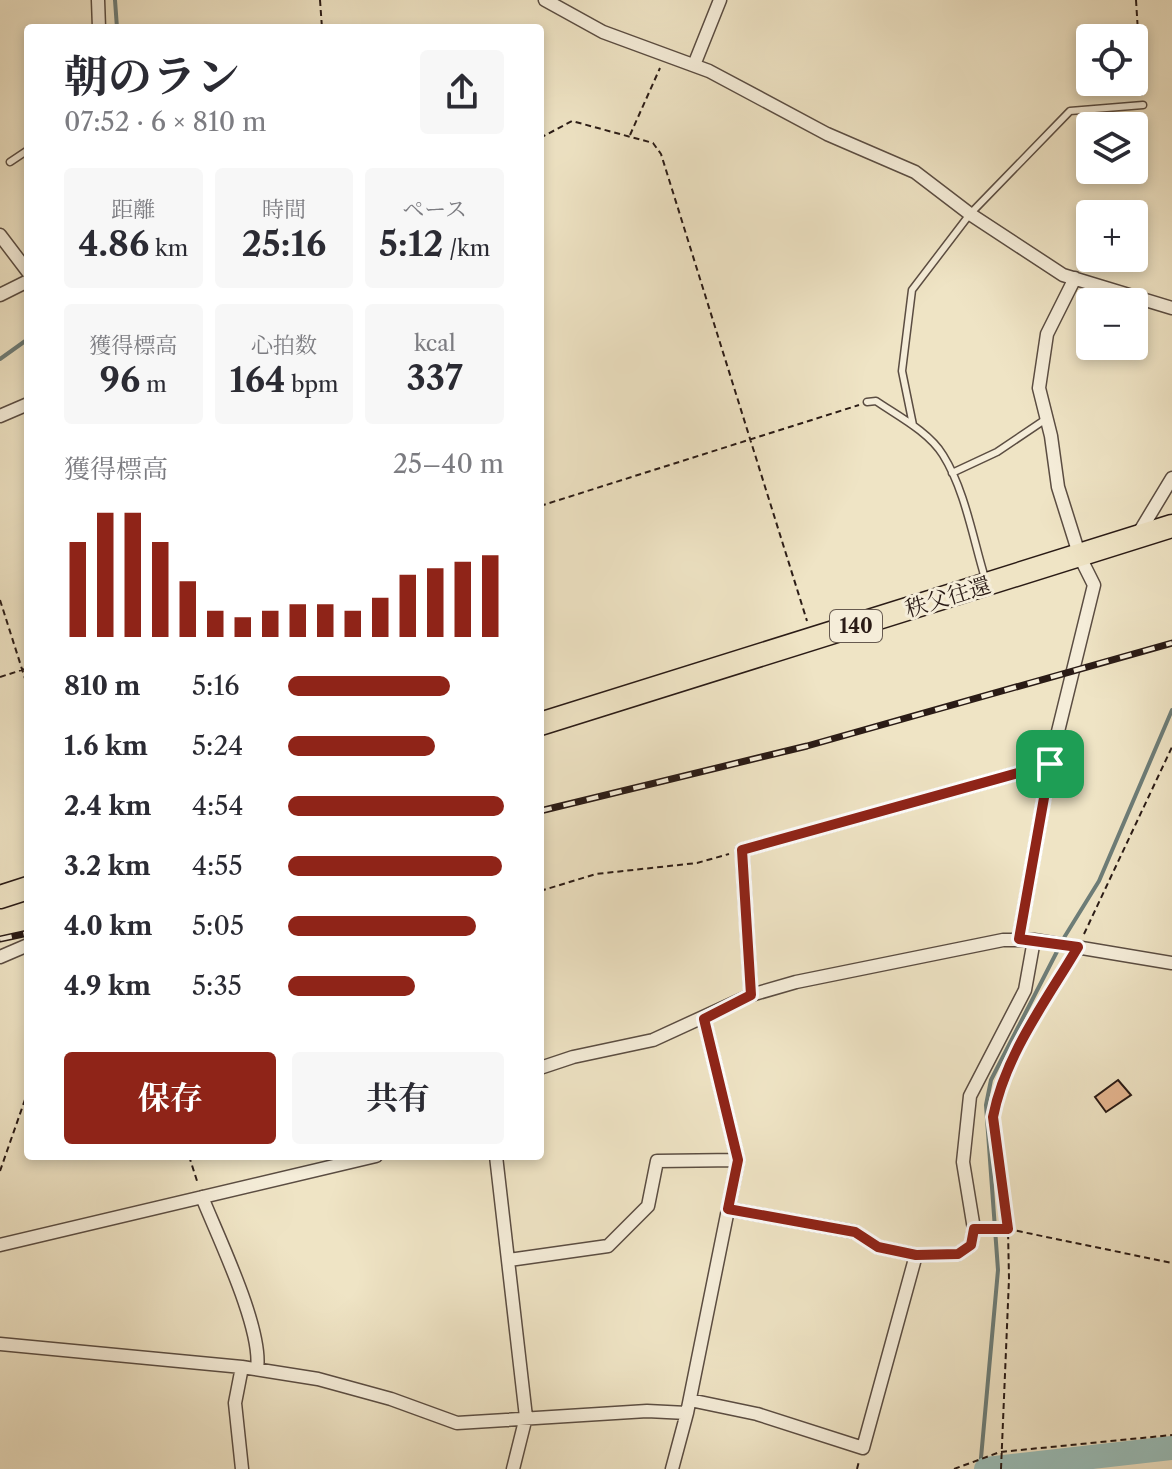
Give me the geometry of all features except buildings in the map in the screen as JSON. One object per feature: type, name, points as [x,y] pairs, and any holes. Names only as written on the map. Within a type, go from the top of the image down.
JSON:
[{"type":"highway","name":"秩父往還","points":[[544,723],[1172,526]]},
{"type":"highway","points":[[0,897],[24,889]]},
{"type":"street","points":[[98,0],[99,24]]},
{"type":"street","points":[[545,0],[603,32],[694,65],[827,134],[915,172],[970,214],[1063,275],[1172,308]]},
{"type":"street","points":[[694,65],[720,0]]},
{"type":"street","points":[[0,235],[24,267]]},
{"type":"street","points":[[1019,939],[1050,764],[1094,585],[1080,557],[1058,487],[1039,388],[1047,334],[1075,278]]},
{"type":"street","points":[[0,295],[24,283]]},
{"type":"street","points":[[0,416],[24,406]]},
{"type":"street","points":[[1137,536],[1172,478]]},
{"type":"street","points":[[751,995],[742,850],[1050,764]]},
{"type":"street","points":[[544,1067],[573,1057],[653,1040],[751,995],[796,982],[1019,939],[1172,963]]},
{"type":"street","points":[[728,1209],[855,1232],[878,1247],[916,1255],[965,1252],[971,1245],[974,1229],[963,1179],[970,1096],[1025,990],[1034,940]]},
{"type":"street","points":[[0,957],[24,947]]},
{"type":"street","points":[[672,1469],[688,1406],[738,1160],[704,1019]]},
{"type":"street","points":[[0,1245],[359,1160]]},
{"type":"street","points":[[496,1160],[526,1417],[513,1469]]},
{"type":"street","points":[[509,1260],[608,1246],[648,1206],[657,1161],[738,1160]]},
{"type":"street","points":[[202,1197],[246,1309],[259,1356],[257,1369]]},
{"type":"street","points":[[0,1344],[242,1367],[318,1379],[391,1399],[457,1423],[688,1406],[757,1414],[863,1448],[916,1255]]},
{"type":"street","points":[[242,1367],[235,1403],[242,1469]]},
{"type":"lane","points":[[913,425],[902,371],[912,290],[970,214],[1070,111],[1143,105]]},
{"type":"lane","points":[[10,162],[24,153]]},
{"type":"lane","points":[[867,402],[876,401],[913,425],[942,452],[952,473],[987,585]]},
{"type":"lane","points":[[952,473],[997,452],[1047,418]]},
{"type":"path","points":[[320,0],[322,24]]},
{"type":"path","points":[[1136,0],[1143,105]]},
{"type":"path","points":[[629,136],[666,56]]},
{"type":"path","points":[[544,136],[572,121],[653,143],[661,154],[812,639]]},
{"type":"path","points":[[544,505],[867,402]]},
{"type":"path","points":[[0,600],[24,676]]},
{"type":"path","points":[[0,677],[22,670]]},
{"type":"path","points":[[1001,1469],[1009,1279],[1008,1229],[993,1117],[996,1101],[1007,1068],[1078,947],[1172,747]]},
{"type":"path","points":[[544,890],[596,874],[697,863],[742,850]]},
{"type":"path","points":[[0,1171],[24,1102]]},
{"type":"path","points":[[190,1160],[202,1197]]},
{"type":"path","points":[[974,1229],[1008,1229],[1172,1263]]},
{"type":"path","points":[[954,1469],[1000,1452],[1172,1435]]},
{"type":"waterway","points":[[115,0],[117,24]]},
{"type":"waterway","points":[[0,359],[24,342]]},
{"type":"waterway","points":[[980,1469],[998,1270],[986,1105],[991,1080],[1065,936],[1099,881],[1172,710]]},
{"type":"waterway","points":[[986,1469],[1172,1448]]},
{"type":"railway","points":[[544,810],[807,746],[1172,643]]},
{"type":"railway","points":[[0,939],[24,934]]},
{"type":"route","points":[[1050,764],[1019,939],[1078,947],[1007,1068],[996,1101],[993,1117],[1008,1229],[974,1229],[971,1245],[958,1254],[916,1255],[878,1247],[855,1232],[728,1209],[738,1160],[704,1019],[751,995],[742,850],[1050,764]]}]
